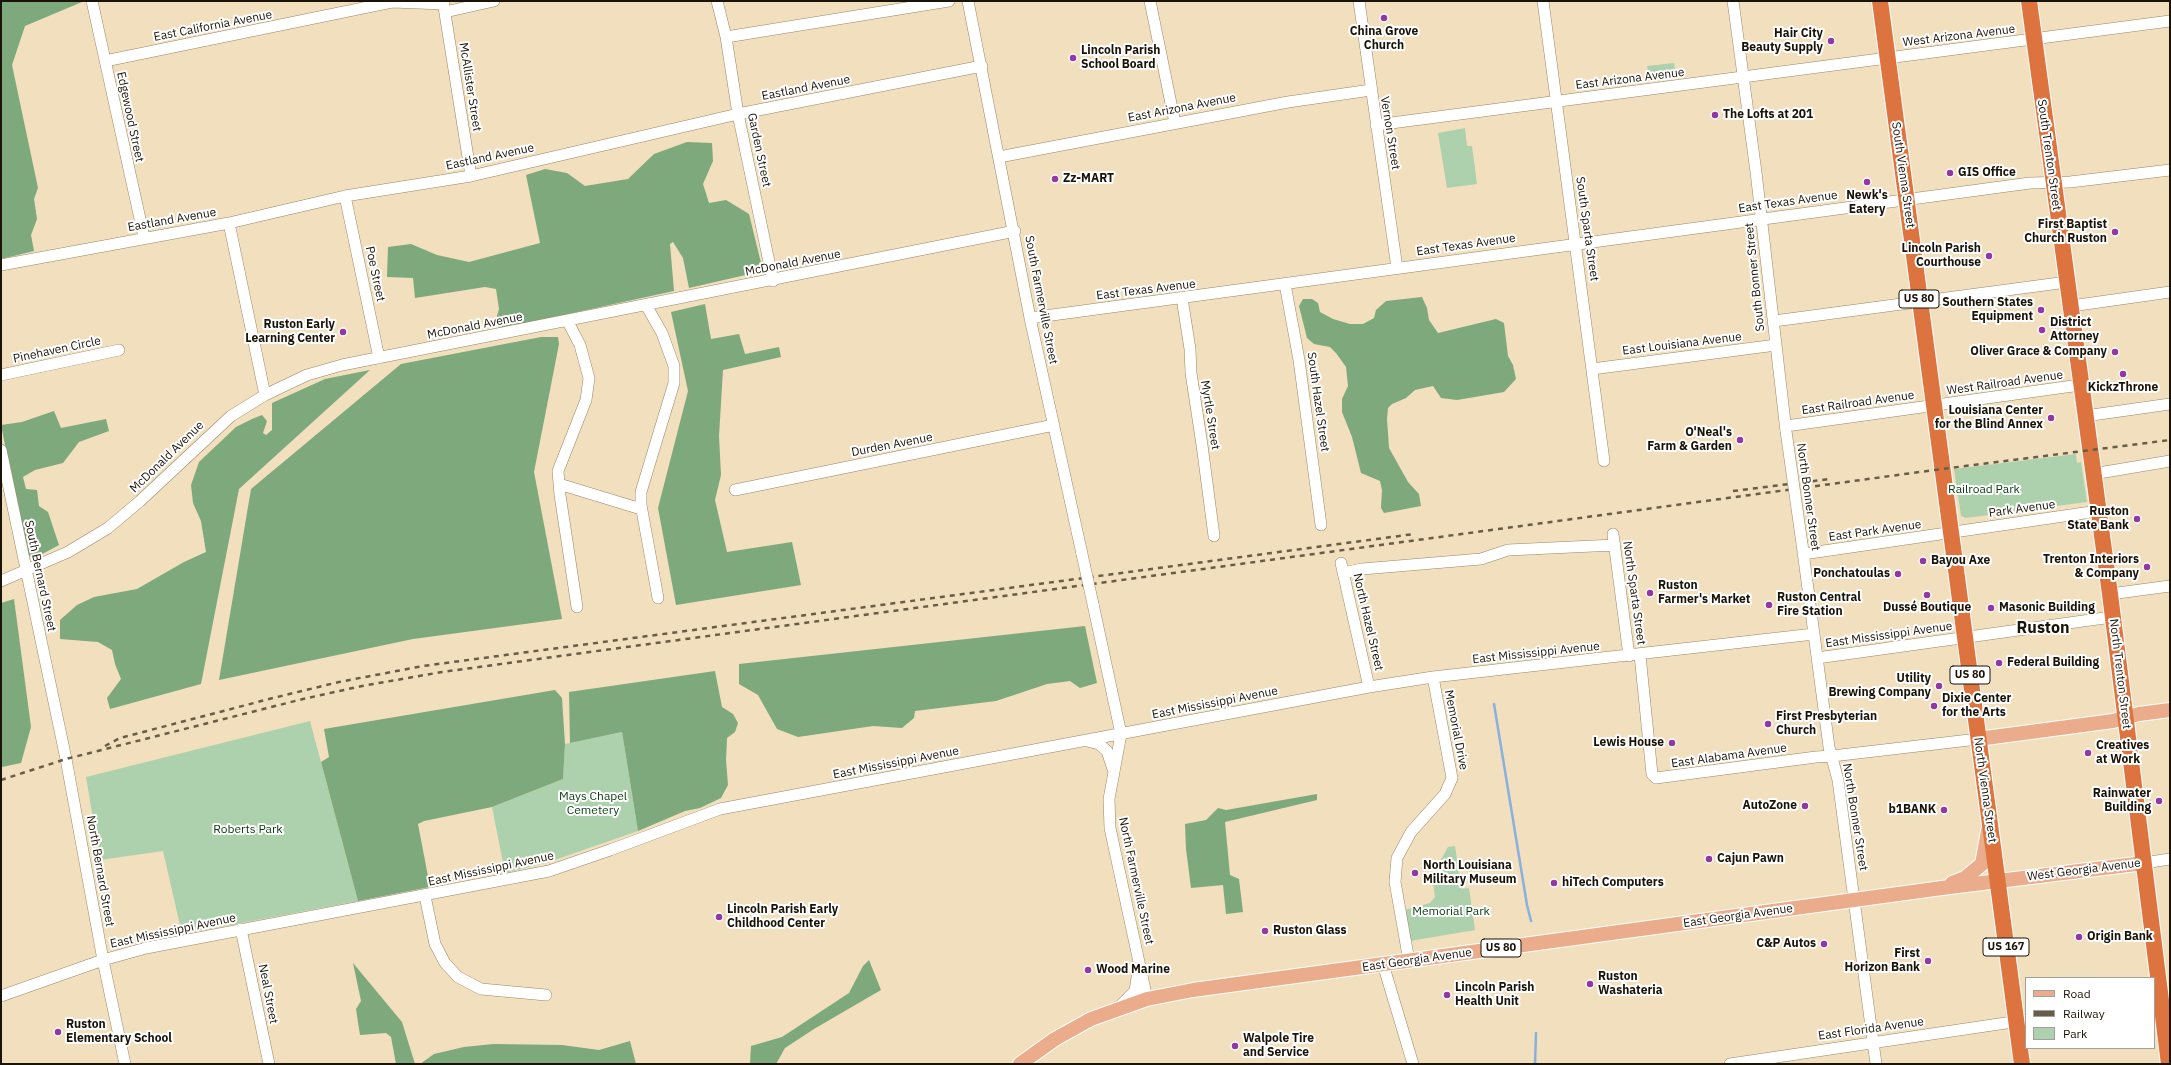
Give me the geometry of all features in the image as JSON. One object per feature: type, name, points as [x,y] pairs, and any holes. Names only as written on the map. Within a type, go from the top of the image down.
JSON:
[{"type":"highway","name":"South Vienna Street","points":[[1880,1],[1942,469]]},
{"type":"highway","name":"South Trenton Street","points":[[2029,1],[2071,306],[2089,451]]},
{"type":"highway","name":"North Trenton Street","points":[[2089,451],[2110,594],[2169,1064]]},
{"type":"highway","name":"North Vienna Street","points":[[1942,469],[1997,881],[2021,1020],[2022,1064]]},
{"type":"main road","points":[[1978,740],[2113,721],[2125,717],[2170,710]]},
{"type":"main road","points":[[1942,888],[1965,878],[1982,864],[1988,838],[1987,807]]},
{"type":"main road","name":"West Georgia Avenue","points":[[1997,881],[2144,862]]},
{"type":"main road","name":"East Georgia Avenue","points":[[1020,1064],[1056,1039],[1091,1019],[1148,999],[1193,990],[1997,881]]},
{"type":"street","name":"Edgewood Street","points":[[92,1],[144,237]]},
{"type":"street","name":"East California Avenue","points":[[105,61],[392,2],[444,6],[494,1]]},
{"type":"street","name":"Garden Street","points":[[717,1],[726,37],[738,114],[773,281]]},
{"type":"street","points":[[726,37],[948,1]]},
{"type":"street","name":"South Farmerville Street","points":[[968,1],[1015,231],[1030,318],[1093,604]]},
{"type":"street","points":[[1150,1],[1174,123]]},
{"type":"street","name":"Vernon Street","points":[[1359,1],[1397,268]]},
{"type":"street","name":"South Sparta Street","points":[[1542,1],[1576,243],[1604,461]]},
{"type":"street","name":"South Bonner Street","points":[[1733,1],[1762,219],[1786,429]]},
{"type":"street","name":"McAllister Street","points":[[444,6],[471,176]]},
{"type":"street","name":"West Arizona Avenue","points":[[1887,59],[2170,21]]},
{"type":"street","name":"East Arizona Avenue","points":[[1376,125],[1887,59]]},
{"type":"street","name":"Eastland Avenue","points":[[1,265],[144,237],[229,223],[345,196],[471,176],[738,114],[982,66]]},
{"type":"street","name":"East Arizona Avenue","points":[[999,157],[1303,99],[1371,90]]},
{"type":"street","name":"East Texas Avenue","points":[[1030,318],[2030,182],[2078,181],[2170,170]]},
{"type":"street","name":"Poe Street","points":[[345,196],[379,358]]},
{"type":"street","points":[[229,223],[265,395]]},
{"type":"street","name":"McDonald Avenue","points":[[1,581],[68,552],[108,528],[140,501],[231,416],[265,395],[307,375],[342,365],[568,322],[1015,231]]},
{"type":"street","points":[[1774,321],[2067,282]]},
{"type":"street","name":"South Hazel Street","points":[[1285,284],[1299,360],[1321,524]]},
{"type":"street","points":[[2071,306],[2170,292]]},
{"type":"street","name":"Myrtle Street","points":[[1182,298],[1214,536]]},
{"type":"street","points":[[646,306],[668,348],[674,366],[674,383],[641,492],[641,509],[658,598]]},
{"type":"street","points":[[568,322],[580,345],[589,378],[586,400],[558,471],[577,607]]},
{"type":"street","name":"East Louisiana Avenue","points":[[1592,369],[1776,345]]},
{"type":"street","name":"Pinehaven Circle","points":[[1,375],[119,350]]},
{"type":"street","name":"West Railroad Avenue","points":[[1933,406],[2080,385]]},
{"type":"street","points":[[2085,416],[2170,404]]},
{"type":"street","name":"East Railroad Avenue","points":[[1786,429],[1933,406]]},
{"type":"street","name":"Durden Avenue","points":[[735,490],[1054,425]]},
{"type":"street","name":"North Bonner Street","points":[[1786,429],[1817,658],[1832,756],[1837,771],[1876,1064]]},
{"type":"street","name":"South Bernard Street","points":[[1,450],[55,707]]},
{"type":"street","points":[[2093,474],[2170,461]]},
{"type":"street","points":[[559,484],[641,509]]},
{"type":"street","name":"Park Avenue","points":[[1950,532],[2098,511]]},
{"type":"street","name":"East Park Avenue","points":[[1802,549],[1950,532]]},
{"type":"street","name":"North Sparta Street","points":[[1342,568],[1362,569],[1481,559],[1508,550],[1614,539],[1635,656],[1652,774]]},
{"type":"street","name":"North Hazel Street","points":[[1342,568],[1369,687]]},
{"type":"street","points":[[2110,594],[2170,586]]},
{"type":"street","name":"North Farmerville Street","points":[[1093,604],[1121,734],[1109,799],[1110,828],[1148,999]]},
{"type":"street","name":"East Mississippi Avenue","points":[[1817,658],[2112,617]]},
{"type":"street","name":"East Mississippi Avenue","points":[[1,996],[103,960],[182,940],[425,896],[549,871],[720,809],[1369,687],[1433,677],[1635,656],[1814,634]]},
{"type":"street","name":"Memorial Drive","points":[[1409,961],[1395,882],[1397,858],[1411,832],[1445,794],[1452,778],[1433,677]]},
{"type":"street","name":"North Bernard Street","points":[[55,707],[103,960],[126,1064]]},
{"type":"street","name":"East Alabama Avenue","points":[[1652,774],[1659,779],[1816,756],[1832,756],[1978,740]]},
{"type":"street","points":[[1080,742],[1095,742],[1103,747],[1109,753],[1113,773]]},
{"type":"street","name":"West Georgia Avenue","points":[[2144,862],[2170,859]]},
{"type":"street","points":[[425,896],[435,944],[445,963],[458,977],[481,989],[546,995]]},
{"type":"street","name":"Neal Street","points":[[241,929],[269,1064]]},
{"type":"street","points":[[1110,1012],[1126,1001],[1137,986],[1137,949]]},
{"type":"street","points":[[1383,964],[1413,1064]]},
{"type":"street","name":"East Florida Avenue","points":[[1730,1064],[2021,1020]]},
{"type":"green space","points":[[1,1],[82,2],[25,26],[12,65],[38,188],[34,199],[37,219],[31,235],[34,251],[1,259]]},
{"type":"green space","points":[[1674,63],[1676,75],[1649,79],[1647,66]]},
{"type":"green space","points":[[1465,128],[1467,146],[1472,146],[1477,184],[1447,188],[1438,133]]},
{"type":"green space","points":[[687,142],[712,143],[713,161],[703,184],[709,203],[726,200],[749,214],[763,271],[689,288],[683,258],[673,242],[670,244],[674,291],[499,329],[497,316],[499,309],[496,289],[485,287],[415,298],[413,278],[387,277],[388,247],[411,244],[437,255],[469,262],[540,243],[526,175],[545,169],[567,173],[585,186],[628,179],[654,154]]},
{"type":"green space","points":[[1422,297],[1427,308],[1429,320],[1438,333],[1496,319],[1504,323],[1508,356],[1513,365],[1516,379],[1504,392],[1457,400],[1441,398],[1433,386],[1415,390],[1406,398],[1392,404],[1388,408],[1387,419],[1389,448],[1408,482],[1419,494],[1421,506],[1384,513],[1381,508],[1382,490],[1380,481],[1361,473],[1352,437],[1342,412],[1342,399],[1348,386],[1346,367],[1330,347],[1314,344],[1307,338],[1299,306],[1303,299],[1312,299],[1318,303],[1320,312],[1333,319],[1350,324],[1363,324],[1374,318],[1376,310],[1386,301]]},
{"type":"green space","points":[[705,304],[711,339],[739,334],[745,354],[779,347],[781,357],[723,370],[719,436],[721,475],[715,500],[727,552],[792,542],[801,585],[676,605],[658,508],[688,391],[671,312]]},
{"type":"green space","points":[[541,337],[558,337],[559,344],[534,472],[562,619],[413,639],[219,680],[251,489],[401,364]]},
{"type":"green space","points":[[370,370],[239,489],[201,684],[110,709],[107,698],[121,679],[115,664],[112,650],[98,642],[60,639],[60,620],[77,605],[94,597],[137,589],[184,562],[206,552],[201,521],[193,503],[191,485],[199,462],[236,427],[262,415],[267,421],[263,433],[266,435],[272,430],[272,403],[325,379]]},
{"type":"green space","points":[[54,411],[61,428],[106,419],[109,431],[79,442],[63,463],[35,470],[23,477],[26,489],[37,490],[39,506],[48,512],[59,545],[33,559],[27,554],[1,425],[22,422]]},
{"type":"green space","name":"Railroad Park","points":[[2076,454],[2077,463],[2081,462],[2087,502],[1966,518],[1961,516],[1954,469]]},
{"type":"green space","points":[[14,599],[31,727],[21,763],[2,767],[1,603]]},
{"type":"green space","points":[[1085,626],[1097,683],[1080,688],[1070,681],[1047,684],[996,701],[915,711],[914,718],[902,728],[873,726],[798,737],[777,729],[758,695],[739,684],[739,664]]},
{"type":"green space","points":[[715,671],[722,707],[733,714],[738,723],[735,732],[727,738],[726,760],[728,785],[721,798],[700,808],[685,811],[638,831],[622,732],[570,743],[569,692]]},
{"type":"green space","points":[[555,690],[562,698],[565,744],[563,779],[492,807],[424,821],[418,824],[430,887],[358,901],[321,762],[329,757],[324,729]]},
{"type":"green space","name":"Roberts Park","points":[[310,721],[358,901],[182,934],[163,851],[100,860],[86,777]]},
{"type":"green space","name":"Mays Chapel Cemetery","points":[[622,732],[638,831],[549,862],[505,873],[492,807],[563,779],[565,744]]},
{"type":"green space","points":[[1317,794],[1317,800],[1225,822],[1230,875],[1239,879],[1243,912],[1226,914],[1223,885],[1191,888],[1186,849],[1185,824],[1206,820],[1218,808],[1226,810]]},
{"type":"green space","name":"Memorial Park","points":[[1455,846],[1461,889],[1469,888],[1475,930],[1410,941],[1405,910],[1430,903],[1435,897],[1432,876],[1448,847]]},
{"type":"green space","points":[[869,960],[881,990],[814,1029],[785,1048],[776,1064],[750,1064],[751,1046],[782,1037],[849,993],[863,966]]},
{"type":"green space","points":[[353,963],[402,1022],[415,1064],[396,1064],[391,1037],[386,1033],[360,1035],[356,1009],[361,1001]]},
{"type":"green space","points":[[630,1041],[636,1064],[420,1064],[434,1054],[464,1047],[493,1044],[562,1045],[599,1050]]},
{"type":"waterway","points":[[1494,704],[1527,905],[1531,921]]},
{"type":"waterway","points":[[1535,1064],[1536,1033]]},
{"type":"railway","points":[[1,780],[66,759],[303,699],[362,686],[442,672],[1942,469],[2170,440]]},
{"type":"railway","points":[[1733,491],[1830,479]]},
{"type":"railway","points":[[105,746],[120,738],[273,698],[339,682],[423,666],[1414,534]]},
{"type":"place","name":"China Grove Church","points":[[1384,18]]},
{"type":"place","name":"Hair City Beauty Supply","points":[[1831,41]]},
{"type":"place","name":"Lincoln Parish School Board","points":[[1073,58]]},
{"type":"place","name":"The Lofts at 201","points":[[1715,115]]},
{"type":"place","name":"GIS Office","points":[[1950,173]]},
{"type":"place","name":"Zz-MART","points":[[1055,179]]},
{"type":"place","name":"Newk's Eatery","points":[[1867,182]]},
{"type":"place","name":"First Baptist Church Ruston","points":[[2115,232]]},
{"type":"place","name":"Lincoln Parish Courthouse","points":[[1989,256]]},
{"type":"place","name":"Southern States Equipment","points":[[2041,310]]},
{"type":"place","name":"District Attorney","points":[[2042,330]]},
{"type":"place","name":"Ruston Early Learning Center","points":[[343,332]]},
{"type":"place","name":"Oliver Grace & Company","points":[[2115,352]]},
{"type":"place","name":"KickzThrone","points":[[2123,374]]},
{"type":"place","name":"Louisiana Center for the Blind Annex","points":[[2051,418]]},
{"type":"place","name":"O'Neal's Farm & Garden","points":[[1740,440]]},
{"type":"place","name":"Ruston State Bank","points":[[2137,519]]},
{"type":"place","name":"Bayou Axe","points":[[1923,561]]},
{"type":"place","name":"Trenton Interiors & Company","points":[[2147,567]]},
{"type":"place","name":"Ponchatoulas","points":[[1898,574]]},
{"type":"place","name":"Ruston Farmer's Market","points":[[1650,593]]},
{"type":"place","name":"Dussé Boutique","points":[[1927,595]]},
{"type":"place","name":"Ruston Central Fire Station","points":[[1769,605]]},
{"type":"place","name":"Masonic Building","points":[[1991,608]]},
{"type":"place","name":"Federal Building","points":[[1999,663]]},
{"type":"place","name":"Utility Brewing Company","points":[[1939,686]]},
{"type":"place","name":"Dixie Center for the Arts","points":[[1934,706]]},
{"type":"place","name":"First Presbyterian Church","points":[[1768,724]]},
{"type":"place","name":"Lewis House","points":[[1672,743]]},
{"type":"place","name":"Creatives at Work","points":[[2088,753]]},
{"type":"place","name":"Rainwater Building","points":[[2159,801]]},
{"type":"place","name":"AutoZone","points":[[1805,806]]},
{"type":"place","name":"b1BANK","points":[[1944,810]]},
{"type":"place","name":"Cajun Pawn","points":[[1709,859]]},
{"type":"place","name":"North Louisiana Military Museum","points":[[1415,873]]},
{"type":"place","name":"hiTech Computers","points":[[1554,883]]},
{"type":"place","name":"Lincoln Parish Early Childhood Center","points":[[719,917]]},
{"type":"place","name":"Ruston Glass","points":[[1265,931]]},
{"type":"place","name":"Origin Bank","points":[[2079,937]]},
{"type":"place","name":"C&P Autos","points":[[1824,944]]},
{"type":"place","name":"First Horizon Bank","points":[[1928,961]]},
{"type":"place","name":"Wood Marine","points":[[1088,970]]},
{"type":"place","name":"Ruston Washateria","points":[[1590,984]]},
{"type":"place","name":"Lincoln Parish Health Unit","points":[[1447,995]]},
{"type":"place","name":"Ruston Elementary School","points":[[58,1032]]},
{"type":"place","name":"Walpole Tire and Service","points":[[1235,1046]]},
{"type":"district","name":"Ruston","points":[[2043,628]]}]
